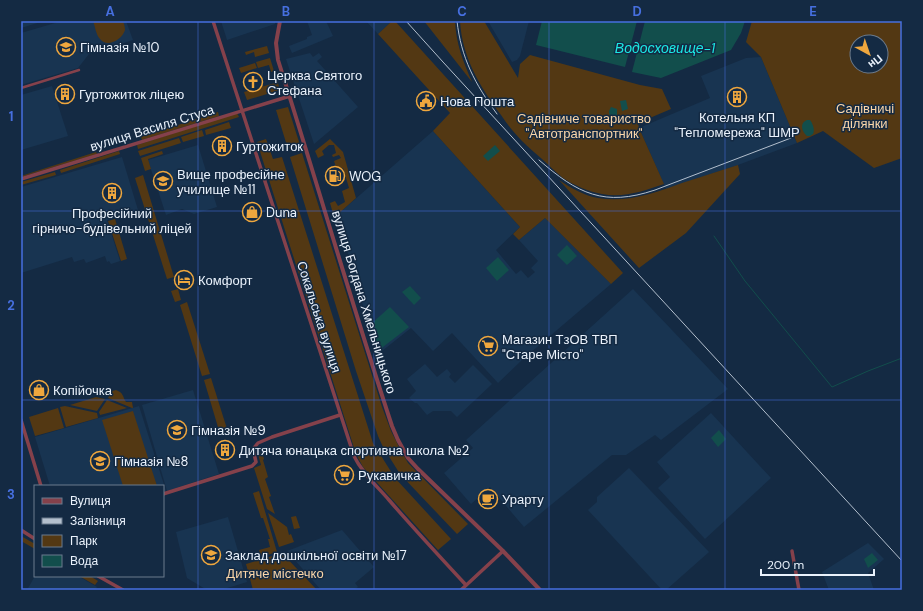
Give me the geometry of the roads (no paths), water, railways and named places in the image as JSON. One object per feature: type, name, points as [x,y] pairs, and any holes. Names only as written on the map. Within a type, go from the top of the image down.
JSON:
[{"type":"street","name":"Сокальська вулиця","points":[[213,21],[354,456],[359,466],[402,516],[466,585]]},
{"type":"street","name":"вулиця Богдана Хмельницького","points":[[280,21],[276,43],[278,60],[320,191],[358,321],[392,426],[398,440],[408,458],[418,469],[503,551],[540,590]]},
{"type":"street","points":[[21,88],[79,70]]},
{"type":"street","name":"вулиця Василя Стуса","points":[[21,179],[290,96]]},
{"type":"street","points":[[164,494],[252,466],[256,462],[253,449],[258,443],[340,415]]},
{"type":"street","points":[[21,420],[41,485]]},
{"type":"street","points":[[21,530],[34,537]]},
{"type":"street","points":[[461,590],[503,551]]},
{"type":"street","points":[[792,551],[799,590]]},
{"type":"street","points":[[100,577],[123,590]]},
{"type":"water","points":[[542,21],[637,21],[625,67],[536,45]]},
{"type":"water","name":"Водосховище-1","points":[[645,21],[745,21],[741,33],[731,50],[661,78],[632,72]]},
{"type":"water","points":[[626,100],[628,109],[622,111],[620,101]]},
{"type":"water","points":[[611,107],[617,109],[617,116],[615,119],[610,115],[609,111]]},
{"type":"water","points":[[810,120],[812,123],[814,131],[810,136],[805,134],[802,128],[804,121]]},
{"type":"water","points":[[495,145],[500,151],[488,161],[483,156]]},
{"type":"water","points":[[567,245],[577,256],[567,265],[557,255]]},
{"type":"water","points":[[498,257],[509,270],[497,281],[486,268]]},
{"type":"water","points":[[410,286],[421,298],[414,305],[402,292]]},
{"type":"water","points":[[390,307],[409,327],[379,350],[371,324]]},
{"type":"water","points":[[719,430],[726,439],[718,447],[711,438]]},
{"type":"water","points":[[872,553],[878,560],[868,568],[864,559]]},
{"type":"waterway","points":[[714,236],[745,281],[832,387],[902,358]]},
{"type":"railway","points":[[406,21],[902,561]]},
{"type":"railway","points":[[457,21],[462,47],[470,70],[482,92],[497,114]]},
{"type":"railway","points":[[539,160],[553,172],[579,189],[606,197],[621,197],[637,195],[655,190],[791,138]]},
{"type":"place","name":"Гімназія №10","points":[[66,47]]},
{"type":"place","name":"Церква Святого Стефана","points":[[253,82]]},
{"type":"place","name":"Гуртожиток ліцею","points":[[65,94]]},
{"type":"place","name":"Котельня КП \"Тепломережа\" ШМР","points":[[737,97]]},
{"type":"place","name":"Нова Пошта","points":[[426,101]]},
{"type":"place","name":"Гуртожиток","points":[[222,146]]},
{"type":"place","name":"WOG","points":[[335,176]]},
{"type":"place","name":"Вище професійне училище №11","points":[[163,181]]},
{"type":"place","name":"Професійний гірничо-будівельний ліцей","points":[[112,193]]},
{"type":"place","name":"Duna","points":[[252,212]]},
{"type":"place","name":"Комфорт","points":[[184,280]]},
{"type":"place","name":"Магазин ТзОВ ТВП \"Старе Місто\"","points":[[488,346]]},
{"type":"place","name":"Копійочка","points":[[39,390]]},
{"type":"place","name":"Гімназія №9","points":[[177,430]]},
{"type":"place","name":"Дитяча юнацька спортивна школа №2","points":[[225,450]]},
{"type":"place","name":"Гімназія №8","points":[[100,461]]},
{"type":"place","name":"Рукавичка","points":[[344,475]]},
{"type":"place","name":"Урарту","points":[[488,499]]},
{"type":"place","name":"Заклад дошкільної освіти №17","points":[[211,555]]},
{"type":"park label","name":"Садівничі ділянки","points":[[865,116]]},
{"type":"park label","name":"Садівниче товариство \"Автотранспортник\"","points":[[584,126]]},
{"type":"park label","name":"Дитяче містечко","points":[[275,573]]}]
